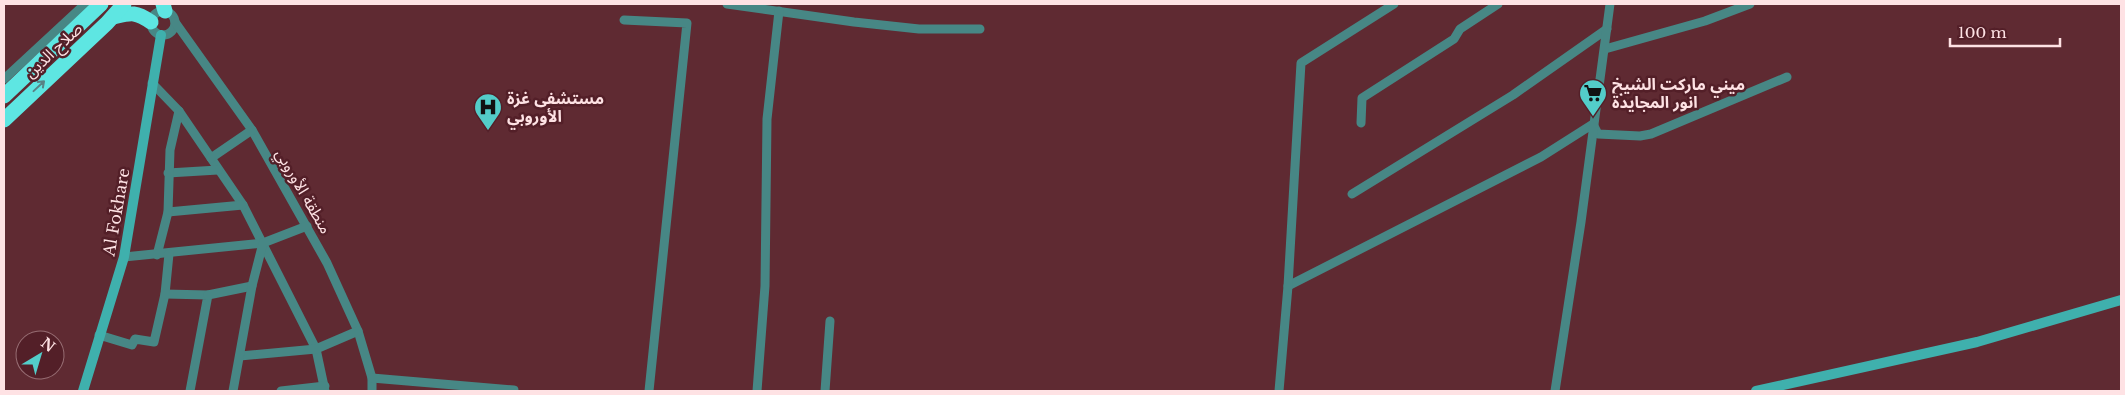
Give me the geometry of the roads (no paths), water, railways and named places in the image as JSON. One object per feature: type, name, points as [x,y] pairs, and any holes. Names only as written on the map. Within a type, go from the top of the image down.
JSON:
[{"type":"highway","name":"صلاح الدين","points":[[4,96],[101,4]]},
{"type":"highway","name":"صلاح الدين","points":[[4,120],[113,17],[124,4]]},
{"type":"highway","points":[[113,17],[130,13],[139,14],[151,22]]},
{"type":"street","points":[[4,78],[84,4]]},
{"type":"street","points":[[728,4],[918,29],[980,29]]},
{"type":"street","points":[[1280,391],[1301,63],[1394,4]]},
{"type":"street","points":[[1361,123],[1362,98],[1454,39],[1460,29],[1498,4]]},
{"type":"street","points":[[1555,391],[1581,222],[1610,4]]},
{"type":"street","points":[[1605,49],[1705,21],[1750,4]]},
{"type":"street","points":[[757,391],[765,286],[767,119],[779,11]]},
{"type":"street","points":[[168,12],[170,32],[161,35],[153,30],[151,22],[157,13],[168,12]]},
{"type":"street","name":"منطقة الأوروبي","points":[[168,12],[252,130],[327,263],[358,331],[372,378],[372,391]]},
{"type":"street","points":[[624,20],[687,23],[648,391]]},
{"type":"street","points":[[1352,194],[1516,94],[1607,29]]},
{"type":"street","name":"Al Fokhare","points":[[83,391],[124,257],[161,35]]},
{"type":"street","points":[[1593,124],[1598,134],[1640,136],[1652,134],[1787,77]]},
{"type":"street","points":[[152,83],[179,110],[243,205],[316,349],[325,389],[281,391]]},
{"type":"street","points":[[157,255],[168,212],[170,150],[179,110]]},
{"type":"street","points":[[1288,286],[1541,157],[1593,124]]},
{"type":"street","points":[[211,158],[252,130]]},
{"type":"street","points":[[168,173],[218,170]]},
{"type":"street","points":[[168,212],[243,205]]},
{"type":"street","points":[[124,257],[169,254],[263,243],[307,226]]},
{"type":"street","points":[[233,391],[252,286],[263,243]]},
{"type":"street","points":[[99,335],[132,345],[135,339],[154,342],[165,294],[169,254]]},
{"type":"street","points":[[165,294],[208,295],[252,286]]},
{"type":"street","points":[[190,391],[208,295]]},
{"type":"street","points":[[1756,391],[1977,342],[2121,300]]},
{"type":"street","points":[[825,391],[830,321]]},
{"type":"street","points":[[240,356],[316,349],[358,331]]},
{"type":"street","points":[[372,378],[471,389],[514,391]]},
{"type":"place","name":"ميني ماركت الشيخ انور المجايدة","points":[[1593,117]]},
{"type":"place","name":"مستشفى غزة الأوروبي","points":[[488,131]]}]
